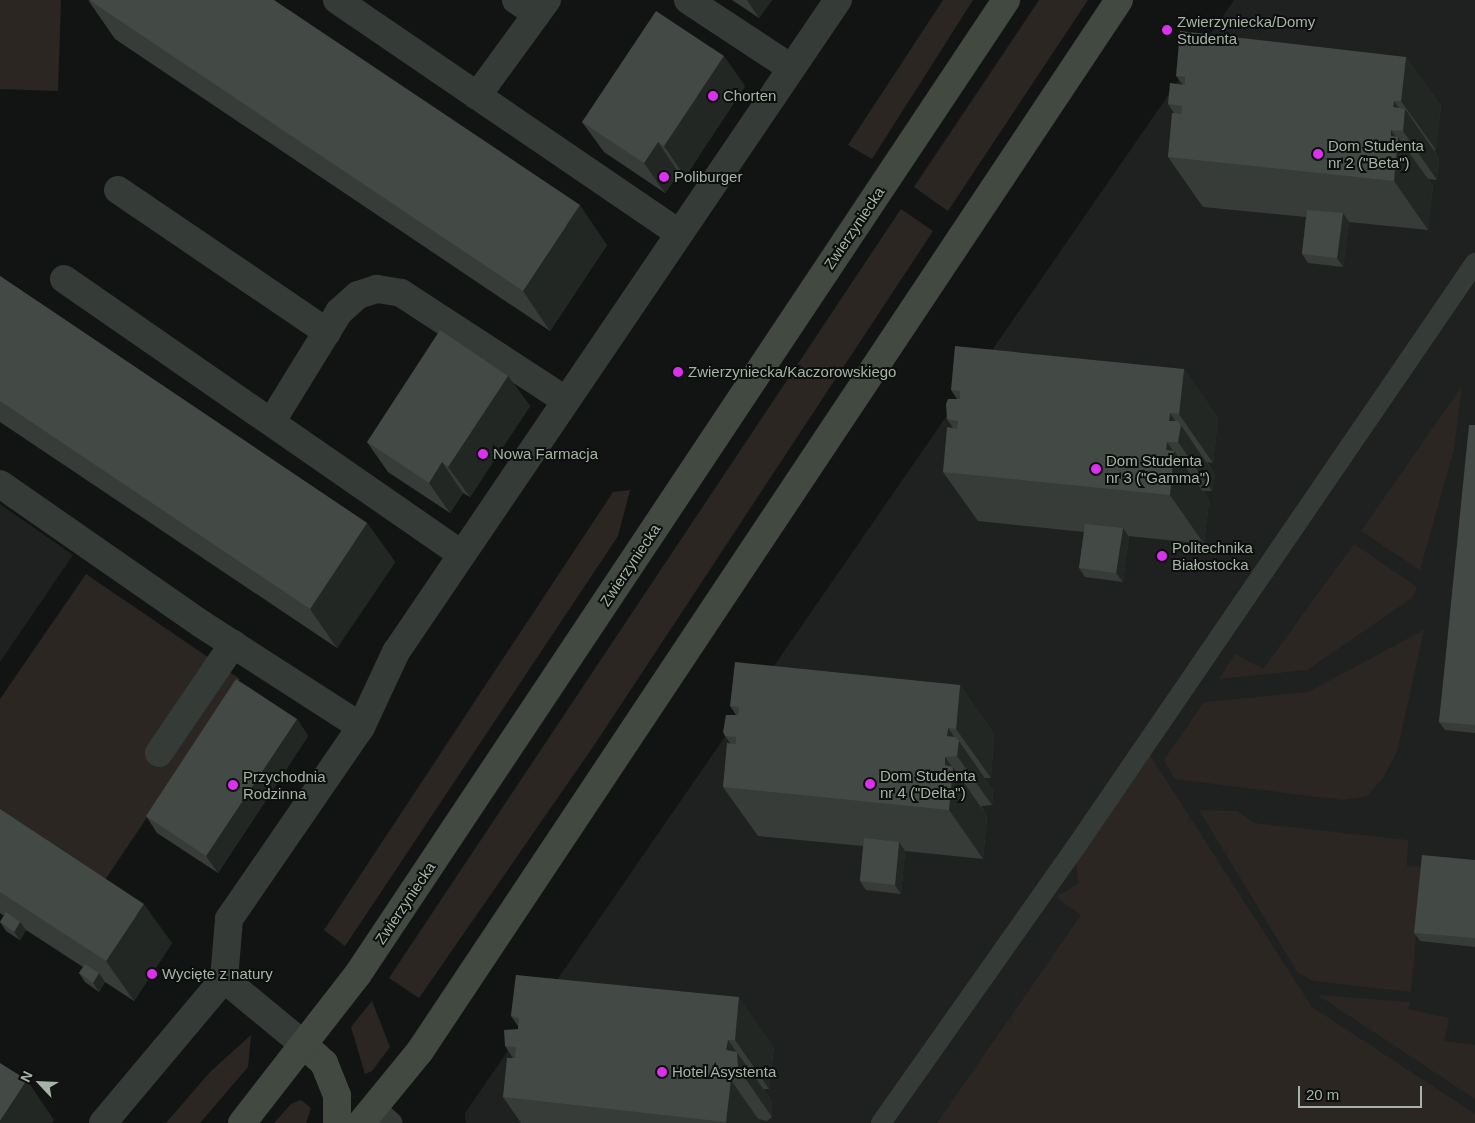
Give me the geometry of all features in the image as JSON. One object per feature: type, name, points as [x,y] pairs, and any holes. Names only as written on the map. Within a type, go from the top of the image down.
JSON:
[{"type":"main road","name":"Zwierzyniecka","points":[[242,1123],[358,974],[1006,0]]},
{"type":"main road","points":[[376,1117],[1119,0]]},
{"type":"main road","points":[[304,1045],[324,1063],[337,1096],[337,1123]]},
{"type":"street","points":[[338,0],[678,233]]},
{"type":"street","points":[[688,0],[790,68]]},
{"type":"street","points":[[103,1123],[224,979],[229,919],[361,727],[396,652],[678,233],[838,0]]},
{"type":"street","points":[[477,96],[533,5]]},
{"type":"street","points":[[118,190],[327,332]]},
{"type":"street","points":[[64,279],[272,421],[461,554]]},
{"type":"street","points":[[272,421],[339,312],[358,295],[377,289],[401,293],[565,400]]},
{"type":"street","points":[[0,484],[233,644],[361,727]]},
{"type":"street","points":[[159,753],[233,644]]},
{"type":"street","points":[[224,979],[304,1045]]},
{"type":"lane","points":[[881,1123],[1076,848],[1475,263]]},
{"type":"shaded area","points":[[0,0],[61,0],[58,91],[0,89]]},
{"type":"shaded area","points":[[943,0],[973,0],[872,159],[848,145]]},
{"type":"shaded area","points":[[1039,0],[1088,0],[948,211],[914,187]]},
{"type":"shaded area","name":"Politechnika Białostocka","points":[[1234,0],[1475,0],[1475,1123],[466,1123],[465,1113]]},
{"type":"shaded area","points":[[901,209],[933,231],[595,744],[419,998],[389,978]]},
{"type":"shaded area","points":[[1462,386],[1454,449],[1420,570],[1361,531]]},
{"type":"shaded area","points":[[630,490],[618,536],[345,946],[324,930],[613,492]]},
{"type":"shaded area","points":[[0,504],[73,555],[0,662]]},
{"type":"shaded area","points":[[1354,544],[1417,587],[1412,598],[1307,670],[1219,679],[1235,654],[1263,669]]},
{"type":"shaded area","points":[[86,574],[240,679],[105,880],[0,810],[0,699]]},
{"type":"shaded area","points":[[1424,630],[1397,752],[1383,778],[1367,796],[1343,800],[1175,779],[1164,760],[1204,702],[1308,692]]},
{"type":"shaded area","points":[[1144,746],[1312,1007],[1475,1114],[1475,1123],[937,1123],[1081,915],[1056,897],[1078,884],[1075,848]]},
{"type":"shaded area","points":[[1199,810],[1237,811],[1254,823],[1408,840],[1407,866],[1422,867],[1411,992],[1314,981],[1298,973]]},
{"type":"shaded area","points":[[1318,995],[1410,1002],[1408,1009],[1449,1018],[1444,1041],[1475,1045],[1475,1099]]},
{"type":"shaded area","points":[[372,1001],[390,1047],[372,1071],[365,1074],[351,1027]]},
{"type":"shaded area","points":[[251,1035],[248,1067],[200,1123],[166,1123],[210,1072]]},
{"type":"shaded area","points":[[301,1100],[311,1108],[306,1123],[274,1123],[291,1104]]},
{"type":"building","points":[[89,0],[274,0],[580,205],[523,291]]},
{"type":"building","points":[[656,11],[724,56],[664,146],[658,142],[644,163],[582,122]]},
{"type":"building","points":[[1180,31],[1406,57],[1401,101],[1394,101],[1393,107],[1405,109],[1403,131],[1391,130],[1391,136],[1398,137],[1394,181],[1168,157],[1172,113],[1182,114],[1182,106],[1168,104],[1170,83],[1185,85],[1185,77],[1176,76]]},
{"type":"building","points":[[1307,210],[1343,213],[1337,258],[1302,254]]},
{"type":"building","points":[[0,276],[367,523],[310,609],[0,401]]},
{"type":"building","points":[[440,330],[508,376],[448,467],[442,462],[429,483],[367,442]]},
{"type":"building","points":[[955,346],[1184,369],[1179,414],[1170,413],[1169,421],[1178,421],[1181,425],[1178,442],[1167,442],[1166,450],[1174,451],[1170,495],[943,472],[947,427],[957,429],[958,421],[947,419],[946,404],[948,399],[960,399],[960,391],[951,390]]},
{"type":"building","points":[[1469,425],[1475,425],[1475,725],[1439,722]]},
{"type":"building","points":[[1085,524],[1123,528],[1116,573],[1079,568]]},
{"type":"building","points":[[735,662],[960,685],[956,729],[948,728],[947,736],[955,737],[959,741],[957,756],[945,757],[945,765],[953,767],[949,810],[723,787],[727,743],[736,744],[736,737],[725,736],[723,732],[726,715],[738,715],[739,707],[730,706]]},
{"type":"building","name":"Przychodnia Rodzinna","points":[[236,679],[297,719],[206,856],[146,816]]},
{"type":"building","points":[[0,809],[144,904],[106,961],[0,892]]},
{"type":"building","points":[[864,838],[899,842],[895,885],[860,881]]},
{"type":"building","points":[[1422,855],[1475,860],[1475,938],[1414,933]]},
{"type":"building","points":[[6,912],[20,922],[14,932],[0,922]]},
{"type":"building","points":[[85,964],[99,973],[93,983],[79,973]]},
{"type":"building","points":[[516,975],[739,997],[735,1040],[728,1040],[726,1050],[737,1052],[738,1068],[733,1072],[724,1070],[723,1078],[731,1080],[726,1122],[503,1097],[507,1058],[515,1058],[516,1047],[505,1046],[504,1030],[518,1029],[519,1018],[511,1016]]},
{"type":"building","points":[[0,1063],[27,1080],[0,1121]]},
{"type":"place","name":"Zwierzyniecka/Domy Studenta","points":[[1167,30]]},
{"type":"place","name":"Chorten","points":[[713,96]]},
{"type":"place","name":"Dom Studenta nr 2 (\"Beta\")","points":[[1318,154]]},
{"type":"place","name":"Poliburger","points":[[664,177]]},
{"type":"place","name":"Zwierzyniecka/Kaczorowskiego","points":[[678,372]]},
{"type":"place","name":"Nowa Farmacja","points":[[483,454]]},
{"type":"place","name":"Dom Studenta nr 3 (\"Gamma\")","points":[[1096,469]]},
{"type":"place","name":"Politechnika Białostocka","points":[[1162,556]]},
{"type":"place","name":"Dom Studenta nr 4 (\"Delta\")","points":[[870,784]]},
{"type":"place","name":"Przychodnia Rodzinna","points":[[233,785]]},
{"type":"place","name":"Wycięte z natury","points":[[152,974]]},
{"type":"place","name":"Hotel Asystenta","points":[[662,1072]]}]
